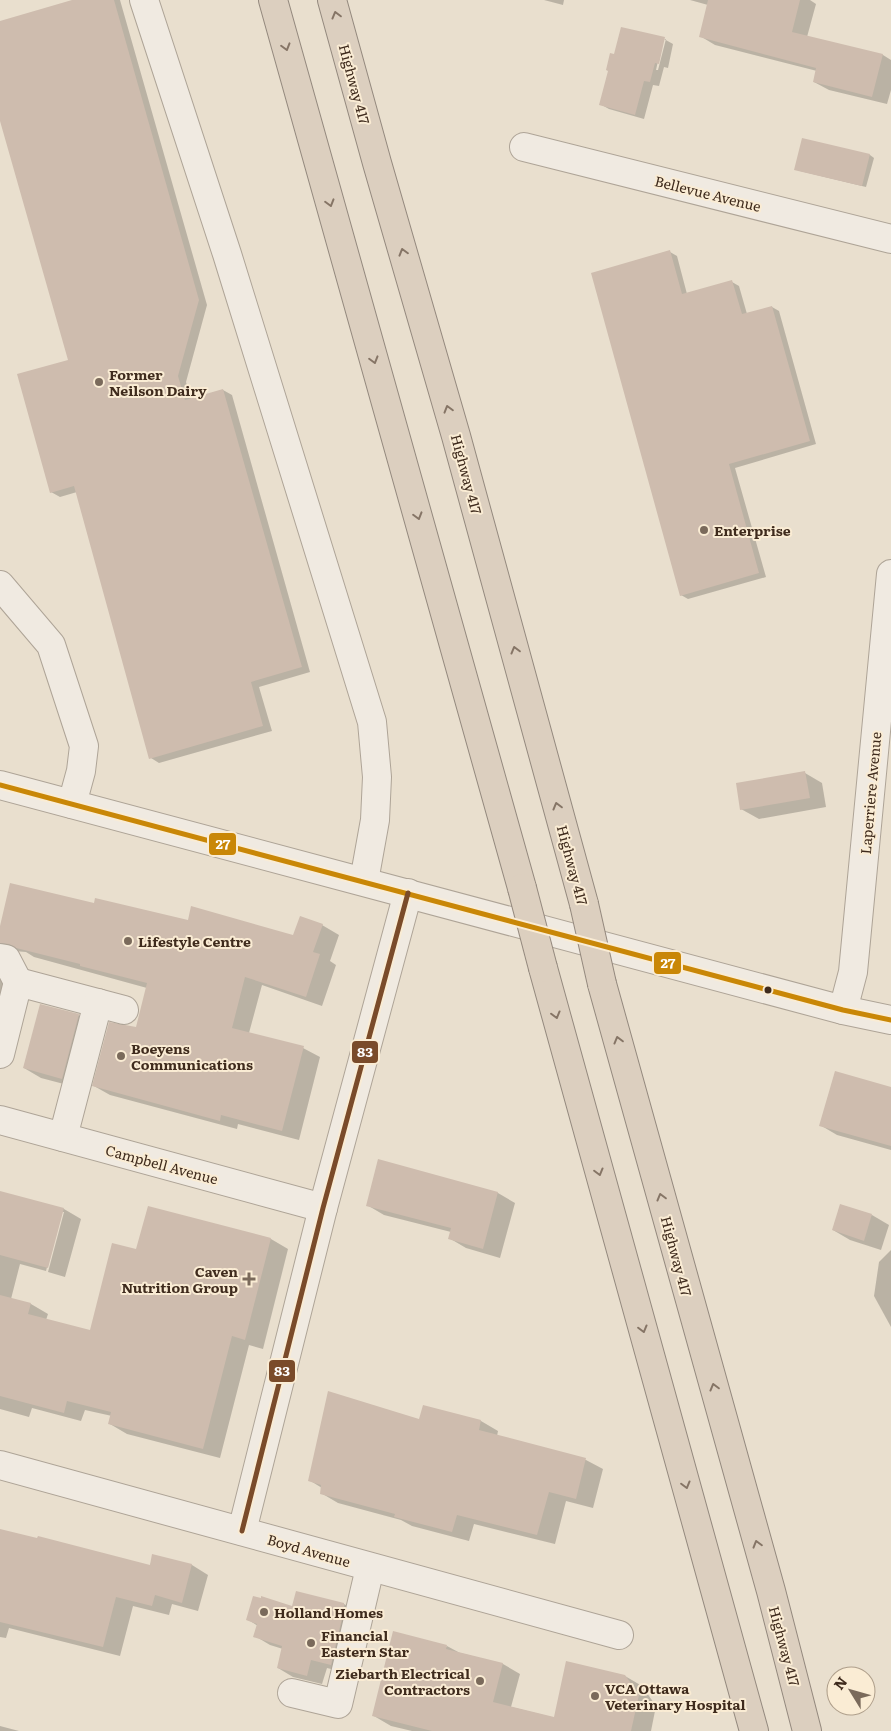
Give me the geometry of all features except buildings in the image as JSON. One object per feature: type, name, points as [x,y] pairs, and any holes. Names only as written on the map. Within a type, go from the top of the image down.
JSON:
[{"type":"highway","points":[[273,0],[522,888],[754,1731]]},
{"type":"highway","name":"Highway 417","points":[[332,0],[377,164],[456,436],[584,904],[602,984],[807,1731]]},
{"type":"street","points":[[144,0],[230,263],[372,722],[377,785],[375,820],[364,881]]},
{"type":"street","name":"Bellevue Avenue","points":[[524,147],[891,239]]},
{"type":"street","name":"Laperriere Avenue","points":[[844,1010],[854,972],[891,584]]},
{"type":"street","points":[[0,585],[51,645],[84,746],[81,771],[72,804]]},
{"type":"street","points":[[0,785],[844,1010],[891,1020]]},
{"type":"street","points":[[242,1531],[323,1208],[408,893]]},
{"type":"street","points":[[0,958],[6,959],[18,982],[0,1054]]},
{"type":"street","points":[[18,982],[124,1010]]},
{"type":"street","points":[[63,1137],[98,1003]]},
{"type":"street","name":"Campbell Avenue","points":[[0,1120],[323,1208]]},
{"type":"street","name":"Boyd Avenue","points":[[0,1465],[619,1635]]},
{"type":"street","points":[[292,1693],[338,1704],[370,1568]]},
{"type":"transit line","name":"27","points":[[0,785],[843,1010],[891,1020]]},
{"type":"transit line","name":"83","points":[[242,1531],[323,1208],[408,893]]},
{"type":"place","name":"Former Neilson Dairy","points":[[99,382]]},
{"type":"place","name":"Enterprise","points":[[704,530]]},
{"type":"place","name":"Lifestyle Centre","points":[[128,941]]},
{"type":"place","name":"Boeyens Communications","points":[[121,1056]]},
{"type":"place","name":"Caven Nutrition Group","points":[[249,1279]]},
{"type":"place","name":"Holland Homes","points":[[264,1612]]},
{"type":"place","name":"Financial Eastern Star","points":[[311,1643]]},
{"type":"place","name":"Ziebarth Electrical Contractors","points":[[480,1681]]},
{"type":"place","name":"VCA Ottawa Veterinary Hospital","points":[[595,1696]]}]
